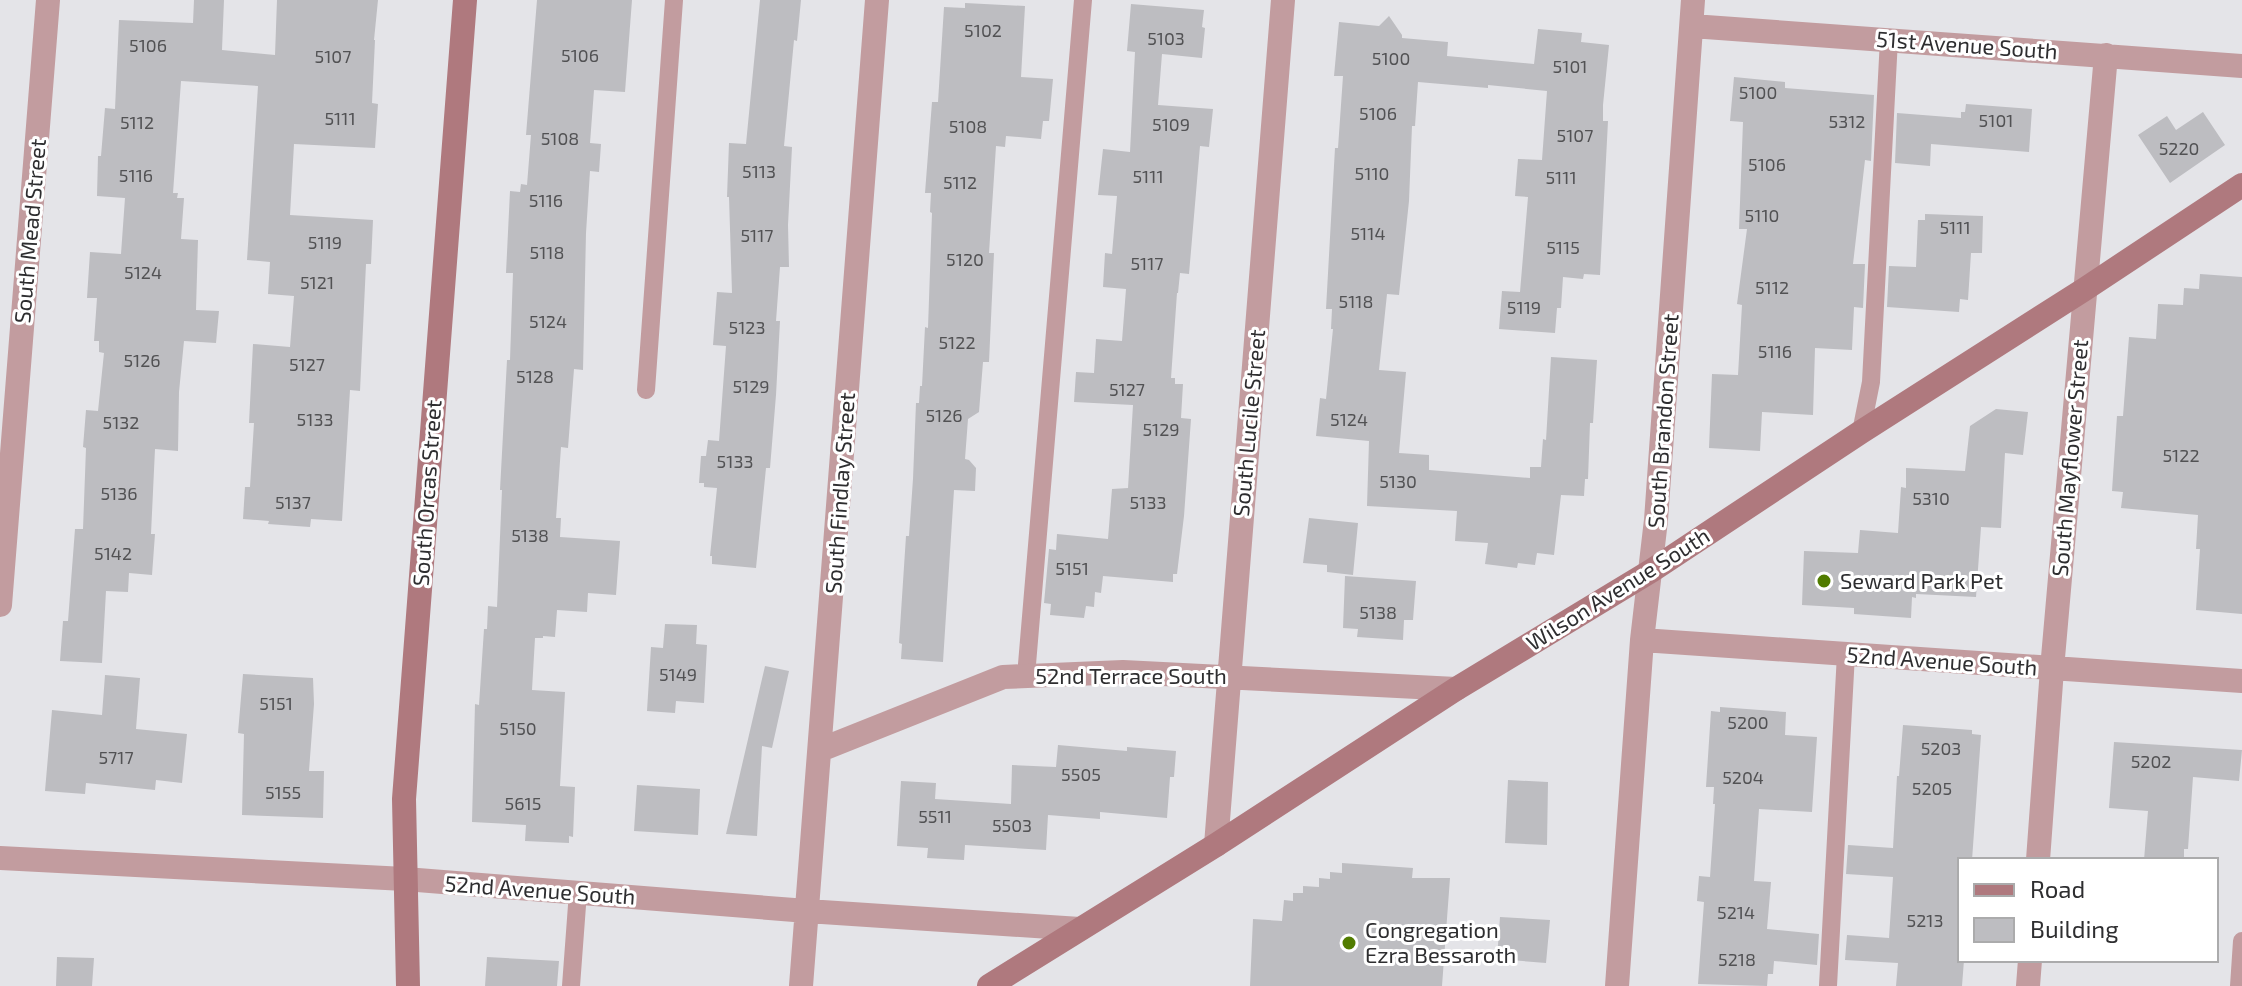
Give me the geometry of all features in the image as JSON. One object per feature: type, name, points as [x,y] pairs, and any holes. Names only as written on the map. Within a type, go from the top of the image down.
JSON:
[{"type":"main road","name":"South Orcas Street","points":[[408,986],[404,799],[465,0]]},
{"type":"main road","name":"Wilson Avenue South","points":[[989,986],[1216,845],[1456,689],[1651,571],[2242,185]]},
{"type":"street","name":"South Mead Street","points":[[0,605],[48,0]]},
{"type":"street","name":"South Findlay Street","points":[[801,986],[877,0]]},
{"type":"street","name":"South Lucile Street","points":[[1216,845],[1283,0]]},
{"type":"street","name":"South Brandon Street","points":[[1617,986],[1693,0]]},
{"type":"street","name":"51st Avenue South","points":[[1692,26],[2242,66]]},
{"type":"street","name":"South Mayflower Street","points":[[2038,858],[2106,55]]},
{"type":"street","name":"52nd Avenue South","points":[[1642,640],[2242,681]]},
{"type":"street","name":"52nd Terrace South","points":[[820,750],[1003,677],[1123,672],[1456,689]]},
{"type":"street","name":"52nd Avenue South","points":[[0,858],[405,879],[1080,929]]},
{"type":"street","points":[[2028,986],[2030,962]]},
{"type":"lane","points":[[646,390],[674,0]]},
{"type":"lane","points":[[1026,676],[1083,0]]},
{"type":"lane","points":[[1861,432],[1871,382],[1889,39]]},
{"type":"lane","points":[[1828,986],[1846,654]]},
{"type":"lane","points":[[571,986],[578,892]]},
{"type":"lane","points":[[2239,986],[2242,941]]},
{"type":"building","points":[[194,0],[224,0],[222,50],[275,55],[277,0],[378,0],[372,103],[378,104],[375,148],[294,144],[290,215],[373,220],[371,264],[366,264],[360,391],[350,390],[342,521],[311,519],[310,527],[243,519],[245,487],[250,487],[254,423],[249,423],[253,344],[290,347],[294,296],[268,294],[270,262],[247,260],[258,86],[181,81],[173,193],[178,193],[177,198],[184,198],[181,239],[198,240],[196,310],[219,311],[216,343],[184,341],[178,451],[155,449],[152,575],[129,573],[128,592],[106,591],[102,663],[60,661],[63,621],[68,621],[75,529],[83,529],[86,410],[98,411],[104,353],[99,352],[99,341],[94,341],[97,298],[87,298],[90,252],[121,254],[125,198],[97,196],[98,156],[101,156],[105,108],[115,109],[119,20],[193,23]]},
{"type":"building","points":[[537,0],[632,0],[625,92],[594,90],[590,143],[601,144],[599,172],[590,171],[583,370],[574,369],[568,448],[561,447],[556,518],[561,518],[560,537],[620,541],[616,595],[588,593],[587,612],[557,610],[555,637],[535,638],[532,690],[565,692],[560,786],[575,787],[573,837],[569,836],[569,843],[525,841],[526,825],[472,822],[475,704],[479,705],[488,606],[497,607],[500,490],[513,273],[506,273],[510,191],[520,192],[521,184],[527,185],[531,135],[526,135]]},
{"type":"building","points":[[760,0],[801,0],[784,146],[792,147],[789,267],[780,267],[776,395],[770,468],[766,468],[756,568],[712,564],[710,556],[717,488],[704,487],[704,483],[699,483],[701,456],[706,456],[708,440],[719,441],[726,346],[713,345],[717,292],[732,293],[727,197],[729,143],[746,144]]},
{"type":"building","points":[[965,3],[1025,6],[1021,77],[1053,79],[1049,121],[1043,121],[1041,139],[1006,136],[1005,147],[996,146],[989,253],[994,253],[989,362],[983,362],[979,412],[968,419],[965,459],[976,468],[975,491],[954,490],[943,662],[901,659],[902,644],[899,643],[906,536],[909,536],[916,403],[919,403],[922,386],[925,327],[928,328],[932,213],[931,193],[925,193],[932,102],[938,102],[944,7],[965,8]]},
{"type":"building","points":[[1131,4],[1204,10],[1202,58],[1162,54],[1158,105],[1213,109],[1209,147],[1200,146],[1189,274],[1180,273],[1177,293],[1171,378],[1175,378],[1175,384],[1183,384],[1181,418],[1191,419],[1177,574],[1173,574],[1173,582],[1103,576],[1101,593],[1095,592],[1094,607],[1086,606],[1084,618],[1050,615],[1051,604],[1044,603],[1049,549],[1056,550],[1057,534],[1108,539],[1112,489],[1128,488],[1133,405],[1074,402],[1076,372],[1094,373],[1096,339],[1122,341],[1126,289],[1103,287],[1105,253],[1112,254],[1117,196],[1098,195],[1103,149],[1130,152],[1135,52],[1127,51]]},
{"type":"building","points":[[1389,16],[1402,38],[1448,42],[1447,56],[1534,64],[1538,29],[1582,33],[1581,42],[1609,45],[1603,105],[1603,121],[1608,121],[1600,275],[1584,274],[1583,279],[1563,277],[1561,308],[1557,308],[1555,333],[1499,329],[1502,291],[1520,292],[1528,197],[1515,196],[1518,159],[1542,160],[1547,91],[1418,82],[1399,295],[1387,294],[1379,370],[1406,372],[1399,453],[1429,455],[1429,470],[1530,478],[1530,467],[1541,467],[1543,439],[1546,440],[1551,357],[1597,360],[1584,496],[1561,495],[1554,555],[1537,553],[1535,565],[1518,563],[1517,568],[1485,564],[1488,543],[1455,541],[1457,511],[1367,506],[1369,441],[1316,436],[1320,398],[1326,399],[1333,329],[1332,309],[1326,309],[1335,148],[1338,148],[1343,76],[1334,76],[1339,22],[1379,26]]},
{"type":"building","points":[[1734,77],[1785,82],[1785,88],[1874,95],[1871,161],[1865,160],[1853,264],[1865,264],[1863,308],[1854,307],[1852,350],[1815,348],[1813,415],[1762,412],[1760,451],[1709,448],[1712,374],[1738,375],[1742,305],[1737,304],[1747,229],[1739,229],[1743,122],[1730,121]]},
{"type":"building","points":[[1966,104],[2032,109],[2029,152],[1931,144],[1930,166],[1895,163],[1897,113],[1961,118]]},
{"type":"building","points":[[2203,112],[2225,145],[2170,183],[2138,135],[2167,116],[2176,130]]},
{"type":"building","points":[[1925,214],[1983,216],[1982,253],[1971,253],[1968,300],[1960,299],[1959,312],[1887,307],[1889,266],[1916,267],[1918,220],[1925,220]]},
{"type":"building","points":[[2200,274],[2242,277],[2242,614],[2196,610],[2200,549],[2196,549],[2198,515],[2121,508],[2123,492],[2112,491],[2117,416],[2123,416],[2129,337],[2156,339],[2158,304],[2183,305],[2184,288],[2199,289]]},
{"type":"building","points":[[1996,409],[2028,412],[2023,455],[2005,453],[2001,528],[1981,527],[1976,597],[1916,594],[1916,598],[1912,597],[1911,618],[1854,614],[1854,608],[1802,605],[1804,551],[1858,553],[1860,530],[1898,533],[1901,487],[1906,488],[1906,468],[1965,471],[1970,426]]},
{"type":"building","points":[[1309,518],[1358,523],[1353,575],[1327,572],[1327,565],[1303,563]]},
{"type":"building","points":[[1345,576],[1416,581],[1413,620],[1404,620],[1403,640],[1357,637],[1358,629],[1343,628]]},
{"type":"building","points":[[665,624],[697,625],[696,644],[707,645],[704,703],[676,701],[675,713],[647,711],[651,647],[663,648]]},
{"type":"building","points":[[765,666],[789,671],[772,748],[762,746],[757,836],[726,834]]},
{"type":"building","points":[[243,674],[313,678],[309,771],[324,771],[323,818],[242,815],[244,734],[238,733]]},
{"type":"building","points":[[105,675],[140,678],[136,729],[187,734],[182,783],[156,780],[155,790],[86,783],[85,794],[45,791],[52,710],[102,715]]},
{"type":"building","points":[[1720,707],[1786,712],[1785,735],[1817,737],[1812,812],[1759,809],[1754,881],[1771,882],[1767,929],[1819,934],[1817,965],[1774,961],[1773,974],[1768,974],[1767,986],[1698,984],[1704,902],[1697,901],[1699,876],[1710,877],[1715,804],[1714,787],[1706,787],[1711,711],[1720,712]]},
{"type":"building","points":[[1903,725],[1972,730],[1972,734],[1981,735],[1972,858],[1958,858],[1958,962],[1964,962],[1962,986],[1896,986],[1898,963],[1845,960],[1847,935],[1889,938],[1893,877],[1846,874],[1848,845],[1893,848]]},
{"type":"building","points":[[2114,742],[2242,750],[2239,781],[2193,777],[2188,849],[2184,849],[2184,858],[2144,858],[2148,811],[2109,808]]},
{"type":"building","points":[[1058,745],[1127,751],[1127,747],[1176,751],[1174,777],[1170,777],[1167,818],[1100,812],[1100,819],[1048,815],[1046,850],[965,845],[964,860],[927,858],[928,848],[897,846],[901,781],[936,783],[935,799],[1011,804],[1012,765],[1056,767]]},
{"type":"building","points":[[1508,780],[1548,782],[1547,845],[1505,843]]},
{"type":"building","points":[[637,785],[700,789],[698,835],[634,831]]},
{"type":"building","name":"Congregation Ezra Bessaroth","points":[[1342,863],[1413,868],[1412,878],[1450,878],[1442,986],[1250,986],[1253,919],[1282,921],[1284,900],[1293,901],[1293,893],[1303,893],[1303,886],[1319,887],[1319,878],[1330,879],[1330,872],[1342,873]]},
{"type":"building","points":[[1500,917],[1550,920],[1546,963],[1497,959]]},
{"type":"building","points":[[57,957],[94,958],[92,986],[56,986]]},
{"type":"building","points":[[487,957],[559,961],[557,986],[485,986]]},
{"type":"place","name":"Seward Park Pet","points":[[1824,581]]},
{"type":"place","name":"Congregation Ezra Bessaroth","points":[[1349,943]]}]
